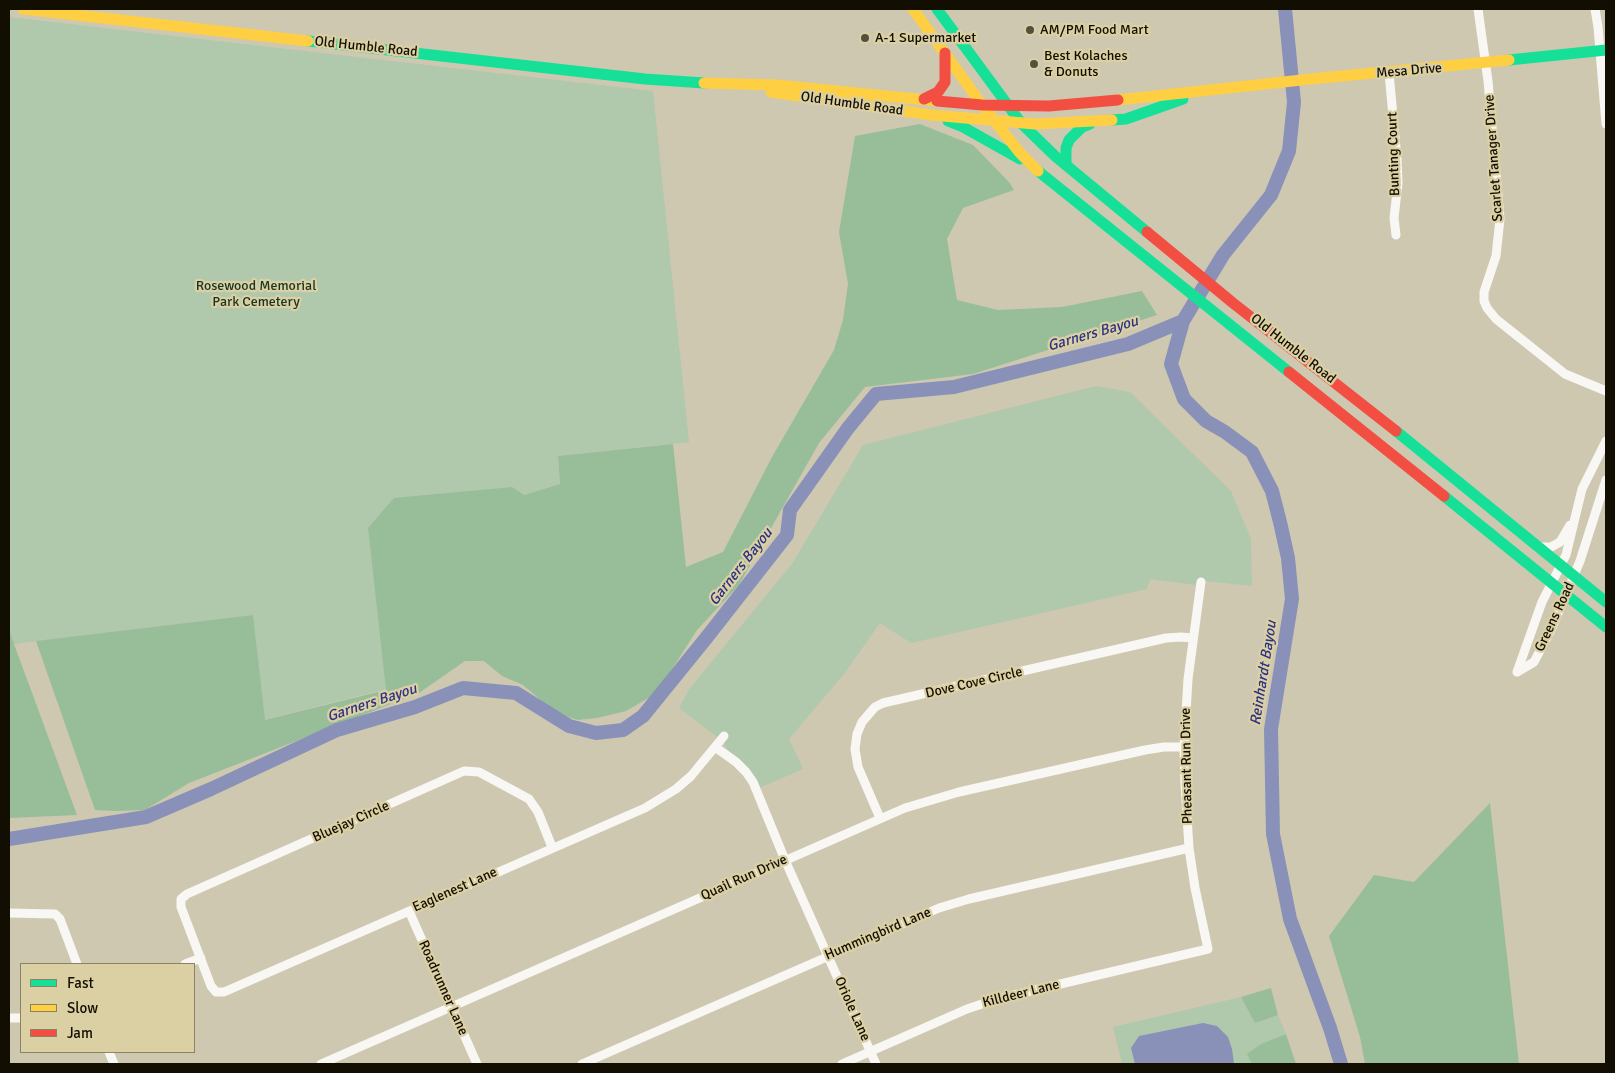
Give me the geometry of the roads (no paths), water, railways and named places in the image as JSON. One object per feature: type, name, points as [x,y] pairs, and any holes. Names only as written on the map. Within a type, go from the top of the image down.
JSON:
[{"type":"main road","name":"Old Humble Road","points":[[23,9],[646,79],[776,85],[922,100],[982,105],[1009,105],[1021,124],[1066,165],[1233,303],[1540,547],[1606,602]]},
{"type":"main road","points":[[914,9],[982,105]]},
{"type":"main road","points":[[937,9],[1009,105]]},
{"type":"main road","name":"Mesa Drive","points":[[1009,105],[1049,106],[1090,103],[1311,79],[1603,51]]},
{"type":"main road","points":[[922,100],[934,96],[945,82],[945,53]]},
{"type":"main road","name":"Old Humble Road","points":[[709,83],[931,115],[995,122]]},
{"type":"main road","name":"Mesa Drive","points":[[995,122],[1021,124],[1101,122],[1126,119],[1211,90]]},
{"type":"main road","name":"Old Humble Road","points":[[982,105],[1020,153],[1041,173],[1606,627]]},
{"type":"main road","points":[[931,115],[963,127],[1006,150],[1041,173]]},
{"type":"main road","points":[[1066,165],[1066,148],[1075,133],[1082,127],[1101,122]]},
{"type":"main road","points":[[1327,401],[1339,386]]},
{"type":"street","name":"Scarlet Tanager Drive","points":[[1478,9],[1486,63],[1500,220],[1496,256],[1484,292],[1484,301],[1496,319],[1565,374],[1606,391]]},
{"type":"street","points":[[1595,9],[1603,51],[1606,124]]},
{"type":"street","name":"Bunting Court","points":[[1389,72],[1397,159],[1398,183],[1394,218],[1396,235]]},
{"type":"street","name":"Greens Road","points":[[1606,441],[1582,489],[1571,541],[1542,602],[1517,672],[1534,662],[1551,630],[1574,575],[1606,480]]},
{"type":"street","name":"Greens Road","points":[[1540,547],[1550,547],[1560,542],[1575,516]]},
{"type":"street","name":"Pheasant Run Drive","points":[[1201,582],[1188,679],[1184,747],[1189,848],[1208,949]]},
{"type":"street","name":"Dove Cove Circle","points":[[880,818],[858,767],[855,749],[857,734],[862,722],[875,707],[893,701],[1166,638],[1193,638]]},
{"type":"street","name":"Eaglenest Lane","points":[[200,958],[211,986],[216,992],[224,992],[660,800],[691,776],[724,736]]},
{"type":"street","name":"Oriole Lane","points":[[715,747],[736,762],[753,782],[876,1064]]},
{"type":"street","name":"Quail Run Drive","points":[[321,1064],[905,808],[959,792],[1145,750],[1164,747],[1184,747]]},
{"type":"street","name":"Bluejay Circle","points":[[200,958],[181,907],[181,899],[187,894],[464,771],[479,772],[529,799],[538,812],[552,847]]},
{"type":"street","name":"Hummingbird Lane","points":[[582,1064],[939,908],[969,898],[1189,848]]},
{"type":"street","name":"Roadrunner Lane","points":[[410,911],[477,1064]]},
{"type":"street","points":[[9,913],[55,914],[60,919],[77,963]]},
{"type":"street","name":"Killdeer Lane","points":[[842,1064],[967,1009],[997,999],[1208,949]]},
{"type":"street","points":[[188,963],[200,958]]},
{"type":"water","points":[[1203,1023],[1217,1026],[1228,1037],[1234,1064],[1135,1064],[1131,1048],[1139,1036]]},
{"type":"waterway","name":"Garners Bayou","points":[[9,839],[146,817],[337,730],[415,707],[463,688],[516,693],[569,726],[596,733],[623,730],[643,716],[787,535],[790,510],[848,428],[876,394],[954,387],[1128,344],[1183,321],[1223,255],[1271,195],[1289,151],[1294,102],[1285,9]]},
{"type":"waterway","name":"Reinhardt Bayou","points":[[1183,321],[1171,364],[1184,399],[1206,421],[1252,452],[1272,491],[1288,558],[1292,599],[1271,729],[1273,834],[1290,919],[1330,1028],[1341,1064]]},
{"type":"place","name":"AM/PM Food Mart","points":[[1030,30]]},
{"type":"place","name":"A-1 Supermarket","points":[[865,38]]},
{"type":"place","name":"Best Kolaches & Donuts","points":[[1034,64]]},
{"type":"park label","name":"Rosewood Memorial Park Cemetery","points":[[256,294]]}]
